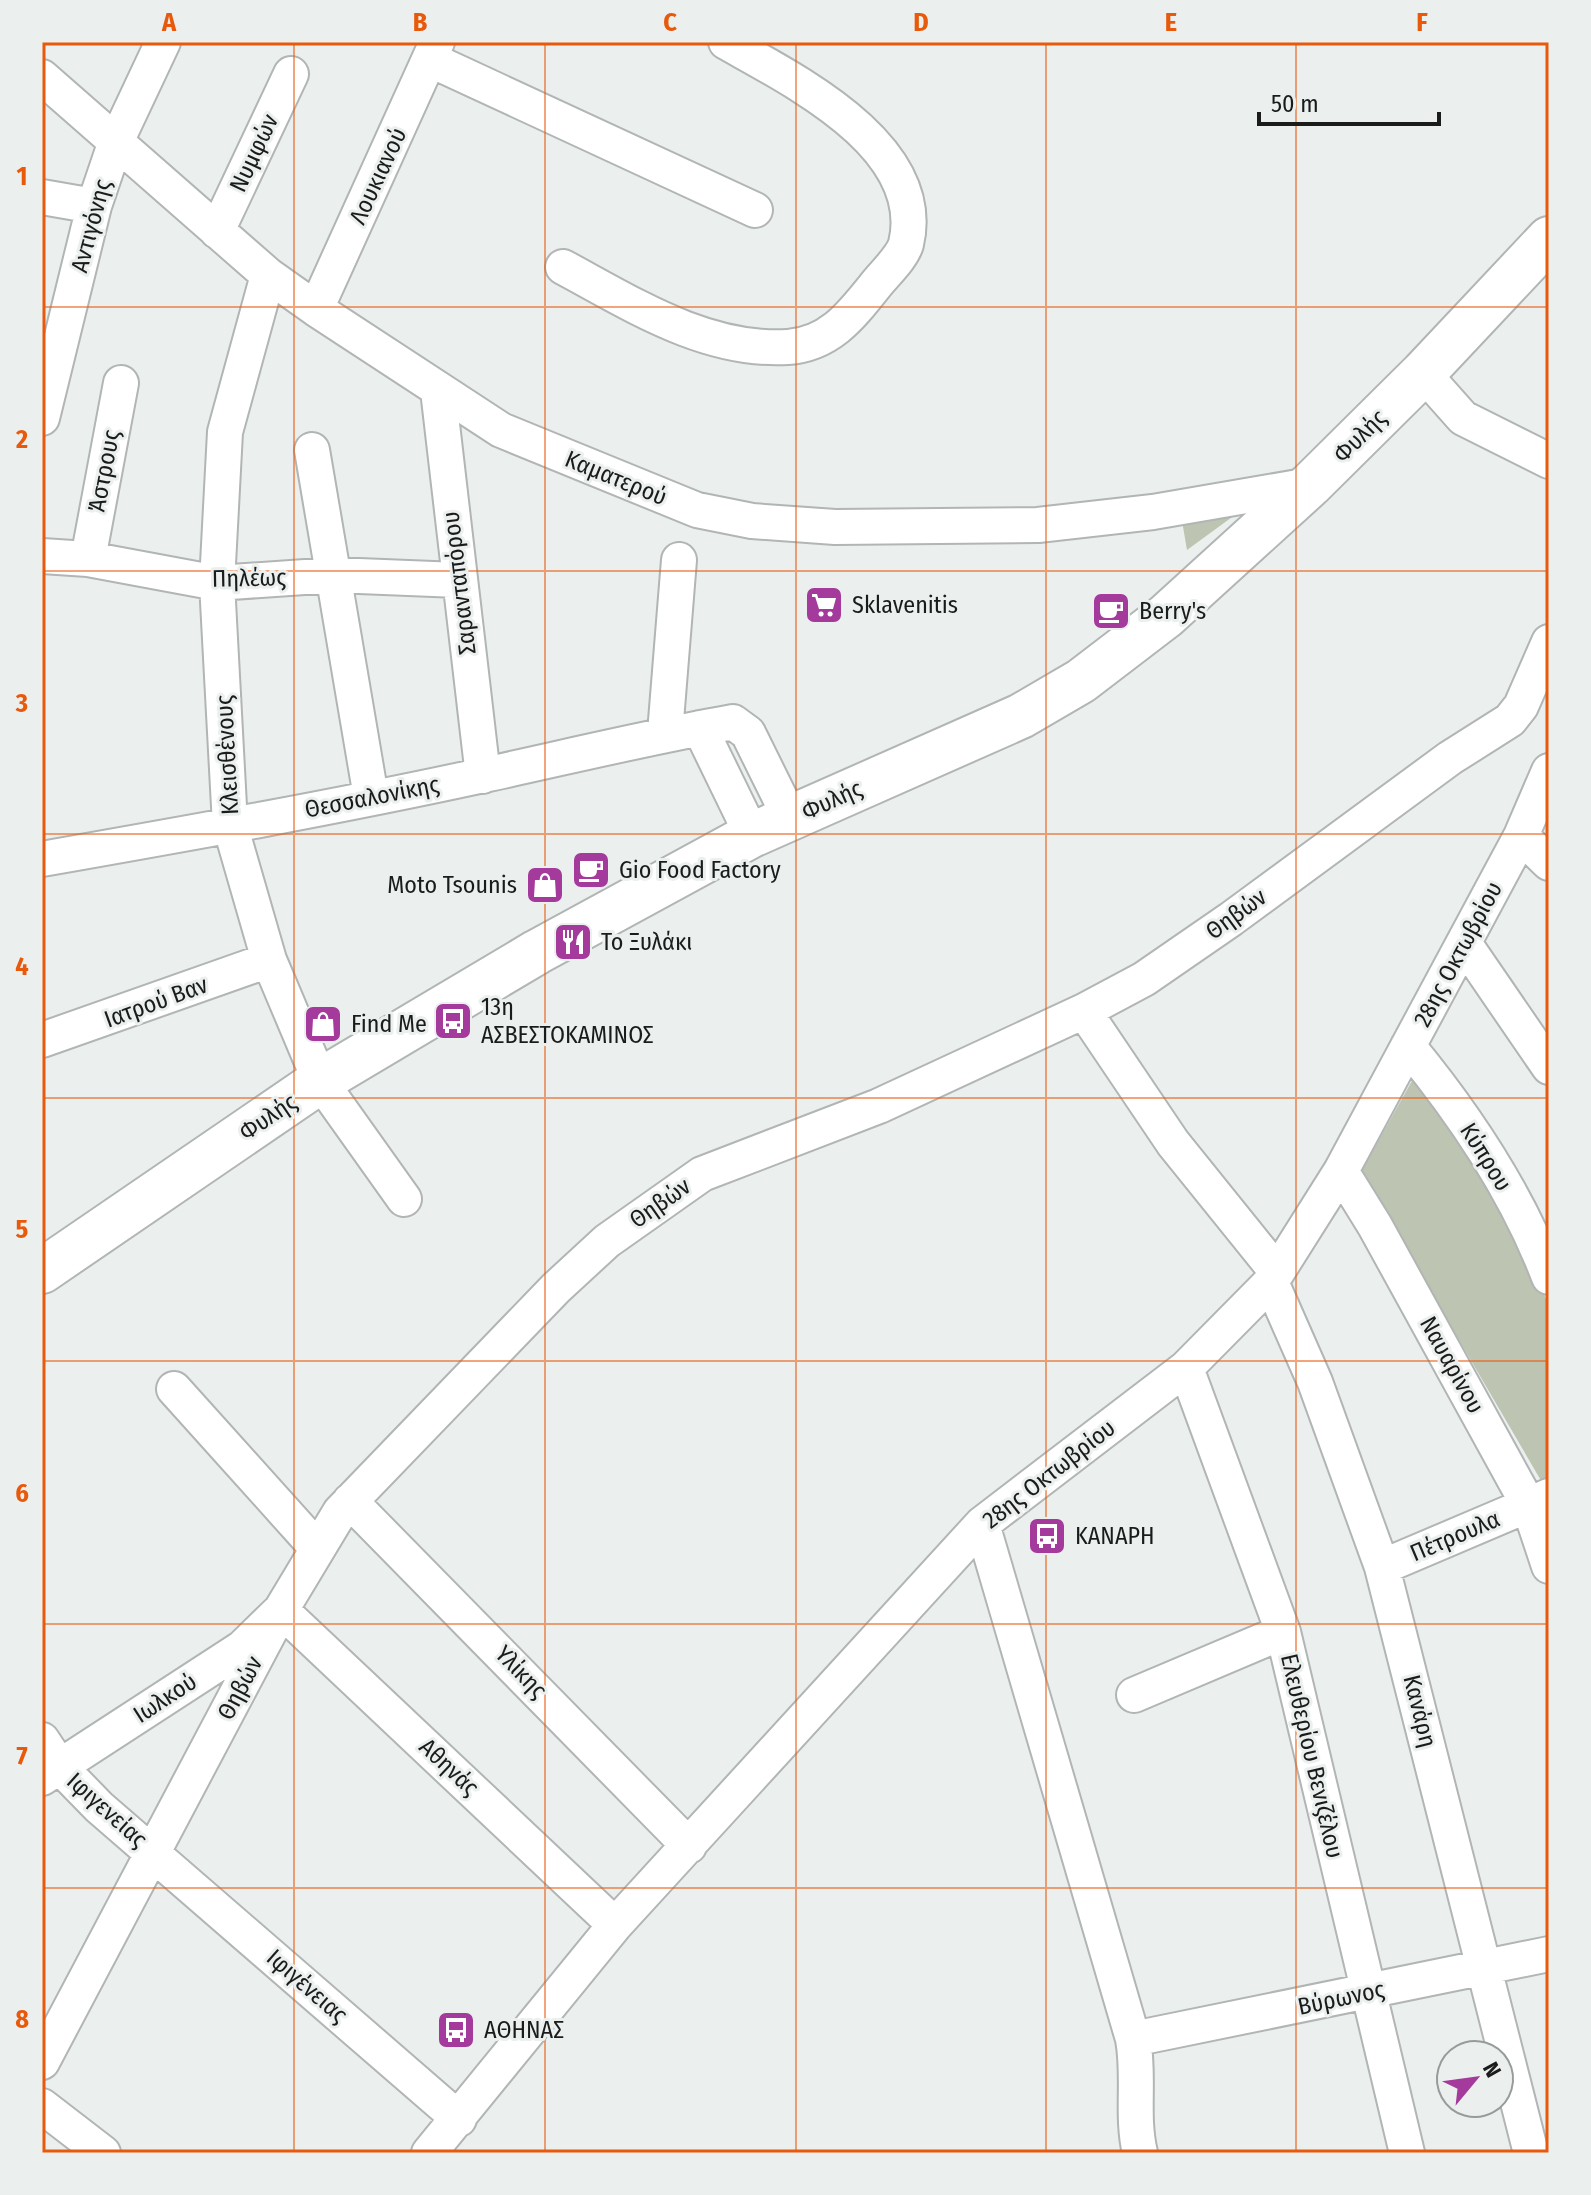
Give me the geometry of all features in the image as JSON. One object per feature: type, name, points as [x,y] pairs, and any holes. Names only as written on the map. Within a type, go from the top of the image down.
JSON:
[{"type":"main road","name":"Φυλής","points":[[42,1271],[320,1081],[537,952],[771,827],[1021,716],[1057,696],[1166,616],[1310,485],[1423,373],[1549,239]]},
{"type":"street","name":"Αντιγόνης","points":[[42,418],[94,206],[115,144],[163,42]]},
{"type":"street","points":[[563,267],[672,326],[743,344],[788,347],[819,341],[847,322],[905,247],[910,204],[890,163],[852,122],[794,81],[726,42]]},
{"type":"street","points":[[434,51],[755,210]]},
{"type":"street","name":"Λουκιανού","points":[[316,309],[434,51]]},
{"type":"street","name":"Νυμφών","points":[[217,231],[291,74]]},
{"type":"street","name":"Καματερού","points":[[42,77],[268,275],[438,390],[501,430],[697,510],[752,521],[835,527],[1038,525],[1153,512],[1310,485]]},
{"type":"street","points":[[42,197],[94,206]]},
{"type":"street","name":"Κλεισθένους","points":[[268,275],[225,432],[217,583],[230,825],[269,960],[320,1081],[404,1199]]},
{"type":"street","points":[[1423,373],[1463,418],[1549,461]]},
{"type":"street","name":"Άστρους","points":[[88,559],[121,383]]},
{"type":"street","name":"Σαρανταπόρου","points":[[438,390],[483,776]]},
{"type":"street","points":[[312,450],[371,797]]},
{"type":"street","name":"Πηλέως","points":[[42,556],[88,559],[217,583],[334,575],[458,580]]},
{"type":"street","points":[[665,733],[679,560]]},
{"type":"street","name":"Θηβών","points":[[42,2062],[281,1610],[317,1548],[350,1501],[556,1288],[607,1241],[702,1174],[879,1106],[1084,1011],[1144,979],[1219,928],[1450,758],[1510,720],[1521,706],[1549,642]]},
{"type":"street","name":"Θεσσαλονίκης","points":[[42,859],[483,776],[665,733],[733,722],[744,728],[771,827]]},
{"type":"street","name":"28ης Οκτωβρίου","points":[[429,2153],[615,1925],[982,1524],[1186,1368],[1274,1277],[1341,1171],[1521,836],[1549,771]]},
{"type":"street","points":[[1521,836],[1549,863]]},
{"type":"street","points":[[1464,943],[1549,1067]]},
{"type":"street","name":"Ιατρού Βαν","points":[[42,1040],[269,960]]},
{"type":"street","name":"Κανάρη","points":[[1084,1011],[1173,1143],[1274,1277],[1382,1567],[1531,2153]]},
{"type":"street","name":"Κύπρου","points":[[1408,1046],[1487,1154],[1538,1247],[1549,1277]]},
{"type":"street","name":"Ναυαρίνου","points":[[1341,1171],[1539,1501],[1549,1566]]},
{"type":"street","name":"Ελευθερίου Βενιζέλου","points":[[1186,1368],[1283,1632],[1407,2153]]},
{"type":"street","points":[[174,1389],[317,1548]]},
{"type":"street","name":"Υλίκης","points":[[350,1501],[689,1846]]},
{"type":"street","name":"Πέτρουλα","points":[[1382,1567],[1539,1501]]},
{"type":"street","points":[[982,1524],[1133,2039],[1139,2073],[1136,2137],[1140,2153]]},
{"type":"street","name":"Ιωλκού","points":[[48,1762],[242,1648],[281,1610]]},
{"type":"street","name":"Αθηνάς","points":[[281,1610],[615,1925]]},
{"type":"street","points":[[1134,1695],[1283,1632]]},
{"type":"street","name":"Ιφιγενείας","points":[[48,1762],[154,1853]]},
{"type":"street","name":"Ιφιγένειας","points":[[154,1853],[459,2119]]},
{"type":"street","name":"Βύρωνος","points":[[1133,2039],[1549,1954]]},
{"type":"street","points":[[42,2106],[103,2153]]},
{"type":"green space","points":[[1239,512],[1187,550],[1181,515]]},
{"type":"green space","points":[[1413,1079],[1447,1118],[1506,1206],[1549,1306],[1549,1481],[1543,1484],[1361,1172]]},
{"type":"place","name":"Sklavenitis","points":[[824,605]]},
{"type":"place","name":"Berry's","points":[[1111,611]]},
{"type":"place","name":"Gio Food Factory","points":[[591,870]]},
{"type":"place","name":"Moto Tsounis","points":[[545,885]]},
{"type":"place","name":"Το Ξυλάκι","points":[[573,942]]},
{"type":"place","name":"13η ΑΣΒΕΣΤΟΚΑΜΙΝΟΣ","points":[[453,1021]]},
{"type":"place","name":"Find Me","points":[[323,1024]]},
{"type":"place","name":"ΚΑΝΑΡΗ","points":[[1047,1536]]},
{"type":"place","name":"ΑΘΗΝΑΣ","points":[[456,2030]]}]
